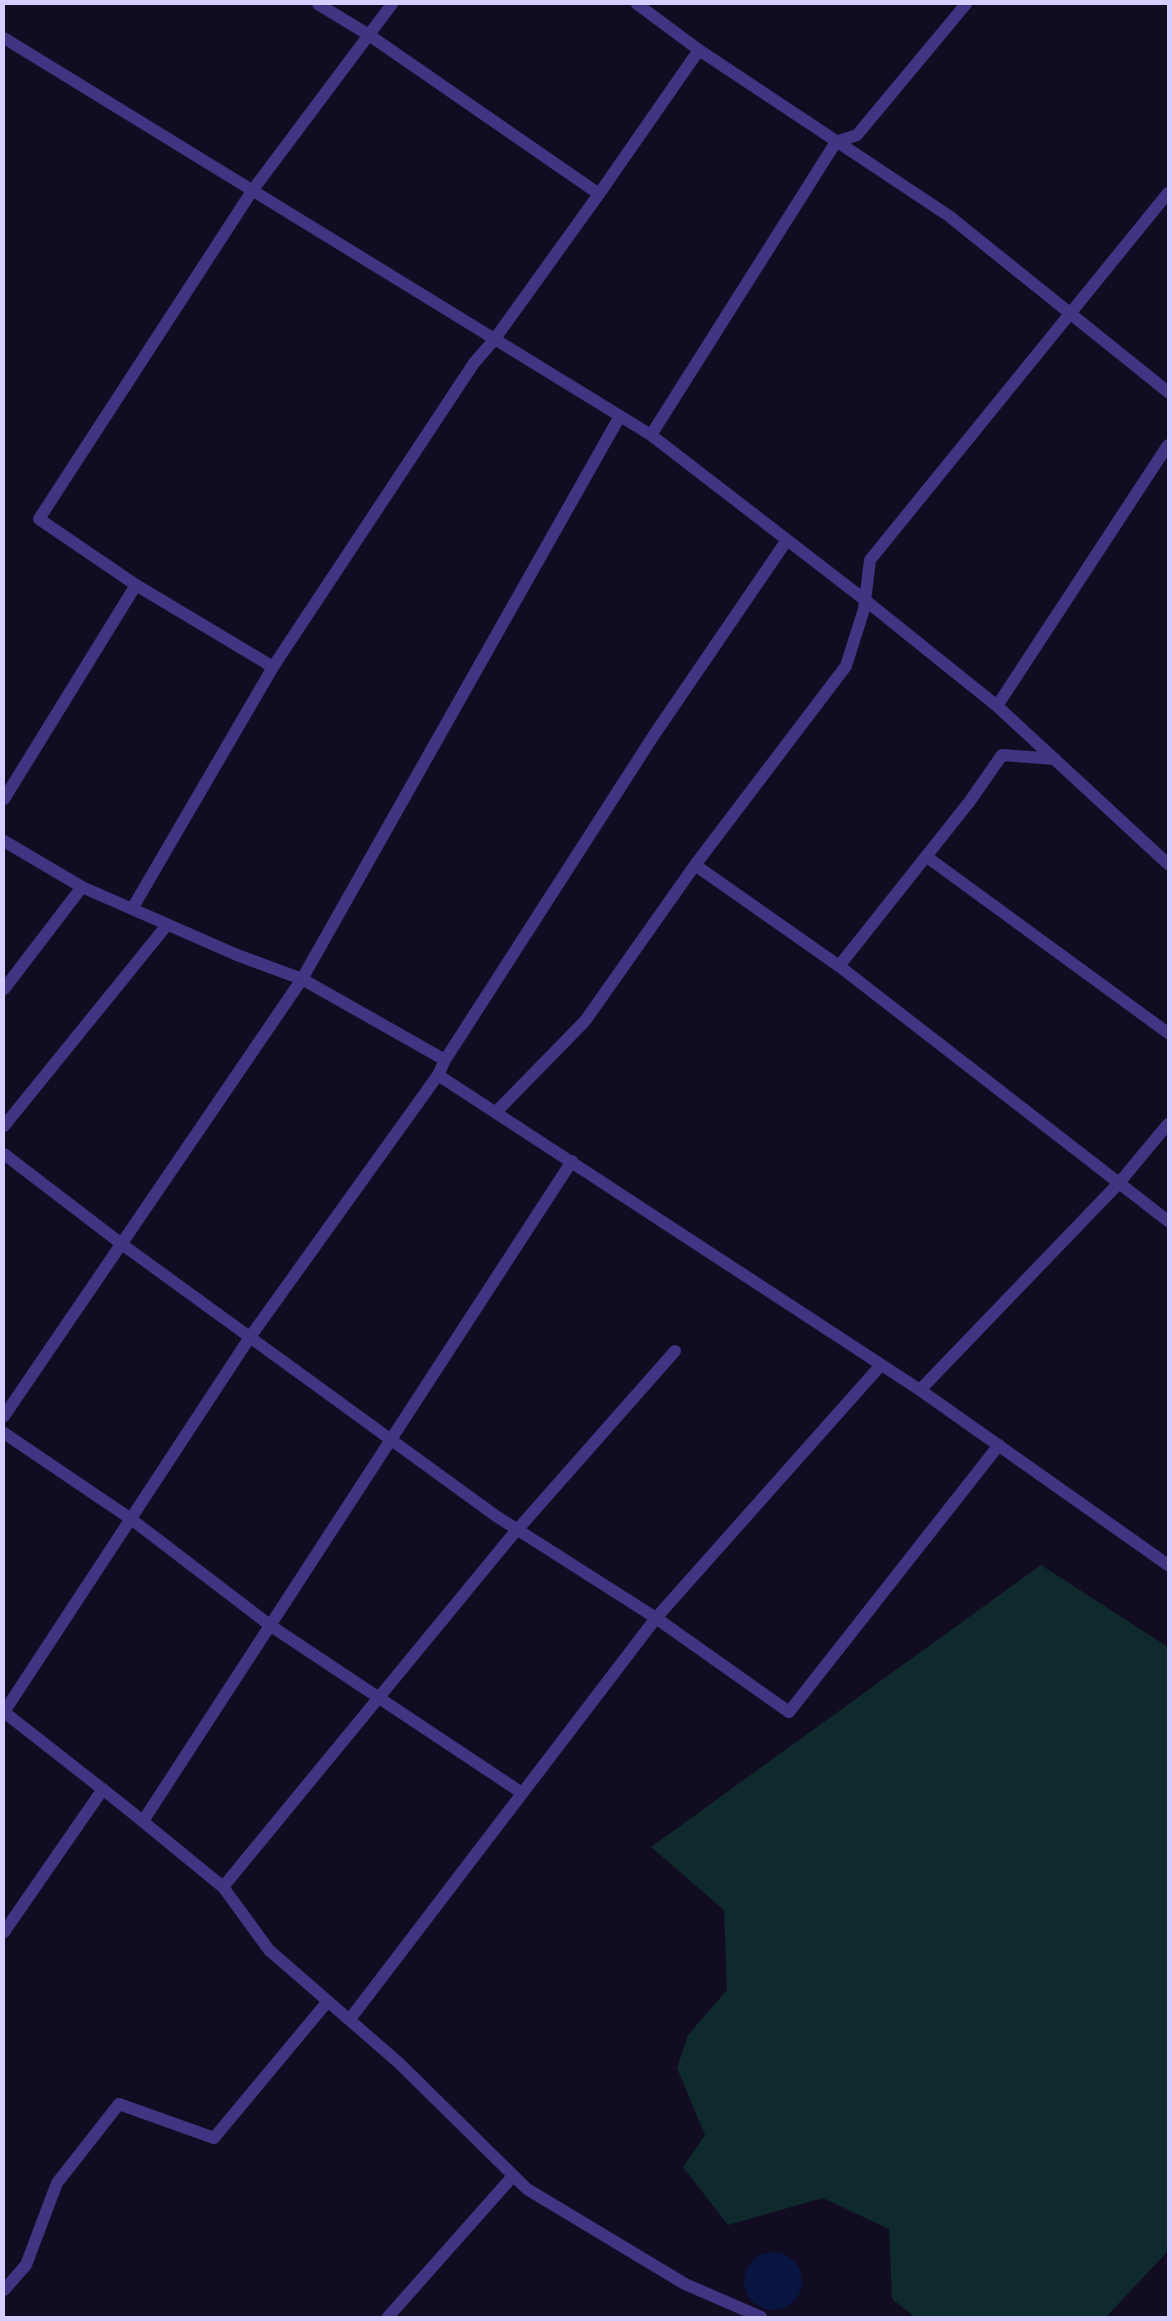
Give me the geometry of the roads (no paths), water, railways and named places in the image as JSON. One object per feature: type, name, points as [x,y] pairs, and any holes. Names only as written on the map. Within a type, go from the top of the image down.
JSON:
[{"type":"street","points":[[318,4],[369,35],[600,194]]},
{"type":"street","points":[[273,667],[136,586],[39,519],[252,191],[392,4]]},
{"type":"street","points":[[637,4],[699,50],[949,216],[1168,392]]},
{"type":"street","points":[[651,435],[836,142],[857,135],[966,4]]},
{"type":"street","points":[[4,38],[651,435],[865,600],[997,706],[1168,864]]},
{"type":"street","points":[[132,909],[273,667],[474,363],[494,340],[600,194],[699,50]]},
{"type":"street","points":[[496,1112],[586,1021],[694,865],[846,666],[865,600],[870,560],[1168,193]]},
{"type":"street","points":[[4,1416],[123,1245],[302,979],[620,416]]},
{"type":"street","points":[[997,706],[1168,444]]},
{"type":"street","points":[[761,2317],[685,2284],[527,2189],[399,2063],[269,1950],[223,1887],[142,1820],[4,1712],[250,1337],[438,1076],[445,1060],[654,735],[787,540]]},
{"type":"street","points":[[4,799],[136,586]]},
{"type":"street","points":[[839,966],[927,857],[1002,755],[1055,760]]},
{"type":"street","points":[[4,841],[82,887],[238,955],[302,979],[445,1060]]},
{"type":"street","points":[[927,857],[1168,1034]]},
{"type":"street","points":[[694,865],[839,966],[1168,1221]]},
{"type":"street","points":[[4,989],[82,887]]},
{"type":"street","points":[[4,1126],[167,924]]},
{"type":"street","points":[[438,1076],[572,1161],[920,1390],[1168,1565]]},
{"type":"street","points":[[920,1390],[1118,1183],[1168,1124]]},
{"type":"street","points":[[4,1154],[123,1245],[517,1530],[656,1618],[789,1712],[999,1444]]},
{"type":"street","points":[[142,1820],[392,1441],[572,1161]]},
{"type":"street","points":[[223,1887],[517,1530],[675,1350]]},
{"type":"street","points":[[350,2019],[656,1618],[882,1365]]},
{"type":"street","points":[[4,1433],[131,1519],[271,1626],[522,1793]]},
{"type":"street","points":[[4,1932],[103,1789]]},
{"type":"street","points":[[4,2290],[26,2265],[57,2183],[119,2104],[214,2138],[328,2001]]},
{"type":"street","points":[[388,2317],[514,2176]]},
{"type":"water","points":[[767,2252],[779,2252],[794,2260],[802,2275],[802,2287],[794,2302],[779,2310],[767,2310],[752,2302],[744,2287],[744,2275],[752,2260]]}]
